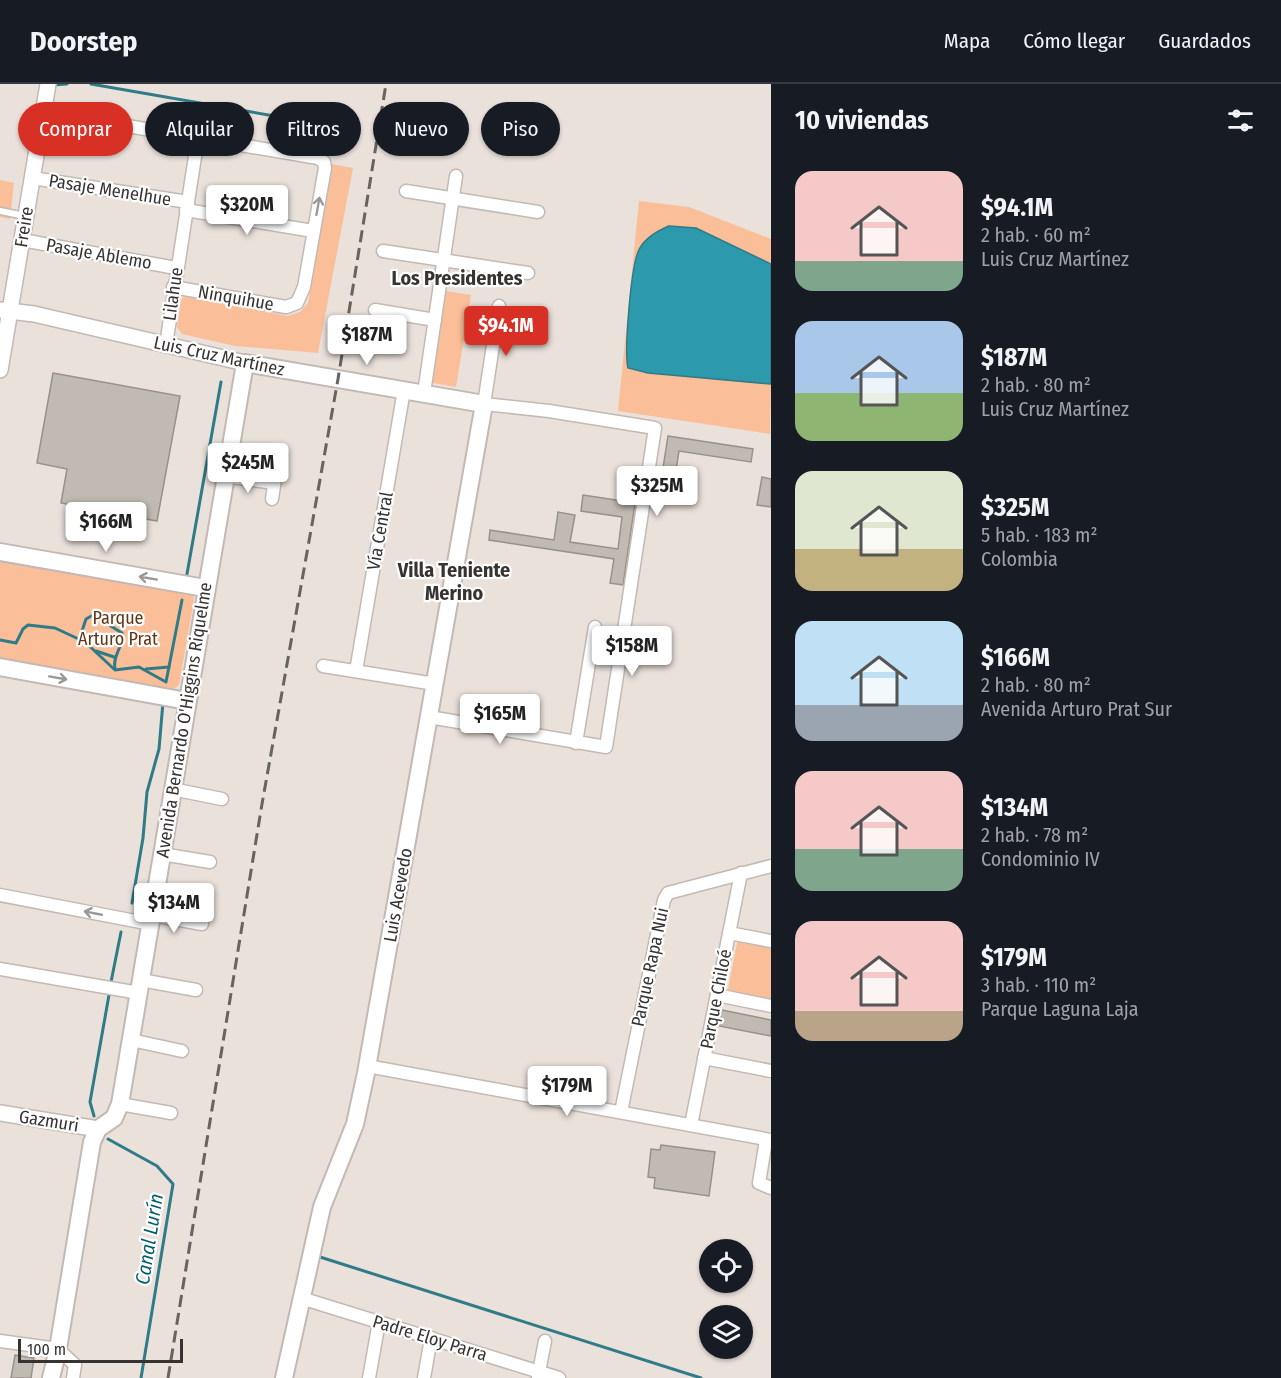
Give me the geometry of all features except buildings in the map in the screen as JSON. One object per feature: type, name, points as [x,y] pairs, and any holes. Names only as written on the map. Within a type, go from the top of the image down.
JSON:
[{"type":"main road","name":"Luis Cruz Martínez","points":[[245,363],[483,404]]},
{"type":"main road","name":"Avenida Bernardo O'Higgins Riquelme","points":[[51,1378],[58,1349],[92,1142],[98,1129],[114,1118],[120,1104],[205,588],[245,363]]},
{"type":"main road","name":"Luis Acevedo","points":[[284,1378],[321,1207],[355,1124],[367,1066],[483,404]]},
{"type":"main road","points":[[0,552],[205,588]]},
{"type":"main road","points":[[0,667],[187,701]]},
{"type":"street","name":"Ninquihue","points":[[173,286],[286,307],[293,306],[300,299],[314,231],[325,168],[324,162],[318,158],[254,147]]},
{"type":"street","name":"Freire","points":[[0,370],[5,310],[22,240],[36,156]]},
{"type":"street","name":"Lilahue","points":[[166,345],[173,286],[195,156]]},
{"type":"street","points":[[424,393],[456,176]]},
{"type":"street","name":"Pasaje Menelhue","points":[[32,178],[314,231]]},
{"type":"street","points":[[406,190],[538,212]]},
{"type":"street","name":"Pasaje Ablemo","points":[[22,240],[176,268]]},
{"type":"street","points":[[383,251],[528,273]]},
{"type":"street","points":[[429,717],[606,747],[655,428],[527,408],[483,404],[499,306]]},
{"type":"street","name":"Luis Cruz Martínez","points":[[5,310],[245,363]]},
{"type":"street","points":[[375,310],[435,320]]},
{"type":"street","name":"Vía Central","points":[[356,671],[404,390]]},
{"type":"street","points":[[272,499],[279,452]]},
{"type":"street","points":[[225,476],[274,483]]},
{"type":"street","points":[[576,742],[595,627]]},
{"type":"street","points":[[323,666],[435,684]]},
{"type":"street","points":[[172,789],[222,799]]},
{"type":"street","points":[[162,854],[210,862]]},
{"type":"street","name":"Parque Rapa Nui","points":[[621,1112],[664,900],[668,893],[771,866]]},
{"type":"street","points":[[746,872],[771,875]]},
{"type":"street","name":"Parque Chiloé","points":[[691,1125],[729,933],[746,872]]},
{"type":"street","points":[[0,896],[151,919],[202,924]]},
{"type":"street","points":[[729,933],[771,940]]},
{"type":"street","points":[[0,969],[140,987],[196,990]]},
{"type":"street","points":[[717,995],[771,1006]]},
{"type":"street","points":[[131,1040],[182,1051]]},
{"type":"street","points":[[704,1058],[771,1071]]},
{"type":"street","points":[[367,1066],[769,1140],[759,1184],[771,1188]]},
{"type":"street","points":[[120,1104],[171,1113]]},
{"type":"street","name":"Gazmuri","points":[[0,1113],[98,1129]]},
{"type":"street","name":"Padre Eloy Parra","points":[[301,1298],[431,1338],[539,1375],[560,1378]]},
{"type":"street","points":[[369,1378],[379,1322]]},
{"type":"street","points":[[424,1378],[431,1338]]},
{"type":"street","points":[[0,1341],[58,1349],[75,1365],[73,1378]]},
{"type":"street","points":[[539,1375],[545,1341]]},
{"type":"lane","points":[[0,211],[26,216]]},
{"type":"green space","points":[[331,164],[353,168],[318,353],[235,346],[182,334],[177,327],[181,300],[186,294],[287,316],[300,312],[308,303]]},
{"type":"green space","points":[[0,180],[14,183],[10,219],[0,217]]},
{"type":"green space","points":[[639,201],[689,207],[771,239],[771,264],[696,228],[669,226],[647,240],[648,373],[771,384],[770,434],[618,411]]},
{"type":"green space","points":[[445,291],[471,295],[456,387],[433,383],[431,379]]},
{"type":"green space","name":"Parque Arturo Prat","points":[[0,558],[193,594],[194,600],[179,685],[174,689],[0,658]]},
{"type":"green space","points":[[738,938],[771,944],[771,1002],[727,994]]},
{"type":"water","points":[[669,226],[696,228],[771,264],[771,384],[648,373],[628,368],[629,310],[635,261],[640,247],[647,239]]},
{"type":"waterway","points":[[53,85],[67,84]]},
{"type":"waterway","points":[[91,84],[266,115]]},
{"type":"waterway","points":[[187,574],[221,382]]},
{"type":"waterway","name":"Canal Lurín","points":[[0,640],[16,643],[23,629],[28,625],[55,628],[85,642],[115,670],[139,667],[166,682],[182,600]]},
{"type":"waterway","points":[[79,640],[86,619],[93,615],[122,633],[115,659],[115,669]]},
{"type":"waterway","points":[[96,651],[114,657]]},
{"type":"waterway","points":[[146,669],[169,667]]},
{"type":"waterway","name":"Canal Lurín","points":[[132,903],[143,838],[147,792],[159,749],[163,702]]},
{"type":"waterway","name":"Canal Lurín","points":[[111,982],[121,932]]},
{"type":"waterway","name":"Canal Lurín","points":[[94,1116],[90,1102],[109,995]]},
{"type":"waterway","name":"Canal Lurín","points":[[108,1139],[157,1166],[173,1184],[141,1378]]},
{"type":"waterway","points":[[320,1257],[701,1378]]},
{"type":"railway","points":[[168,1378],[262,804],[338,379],[386,84]]},
{"type":"district","name":"Los Presidentes","points":[[457,278]]},
{"type":"district","name":"Villa Teniente Merino","points":[[454,582]]}]
